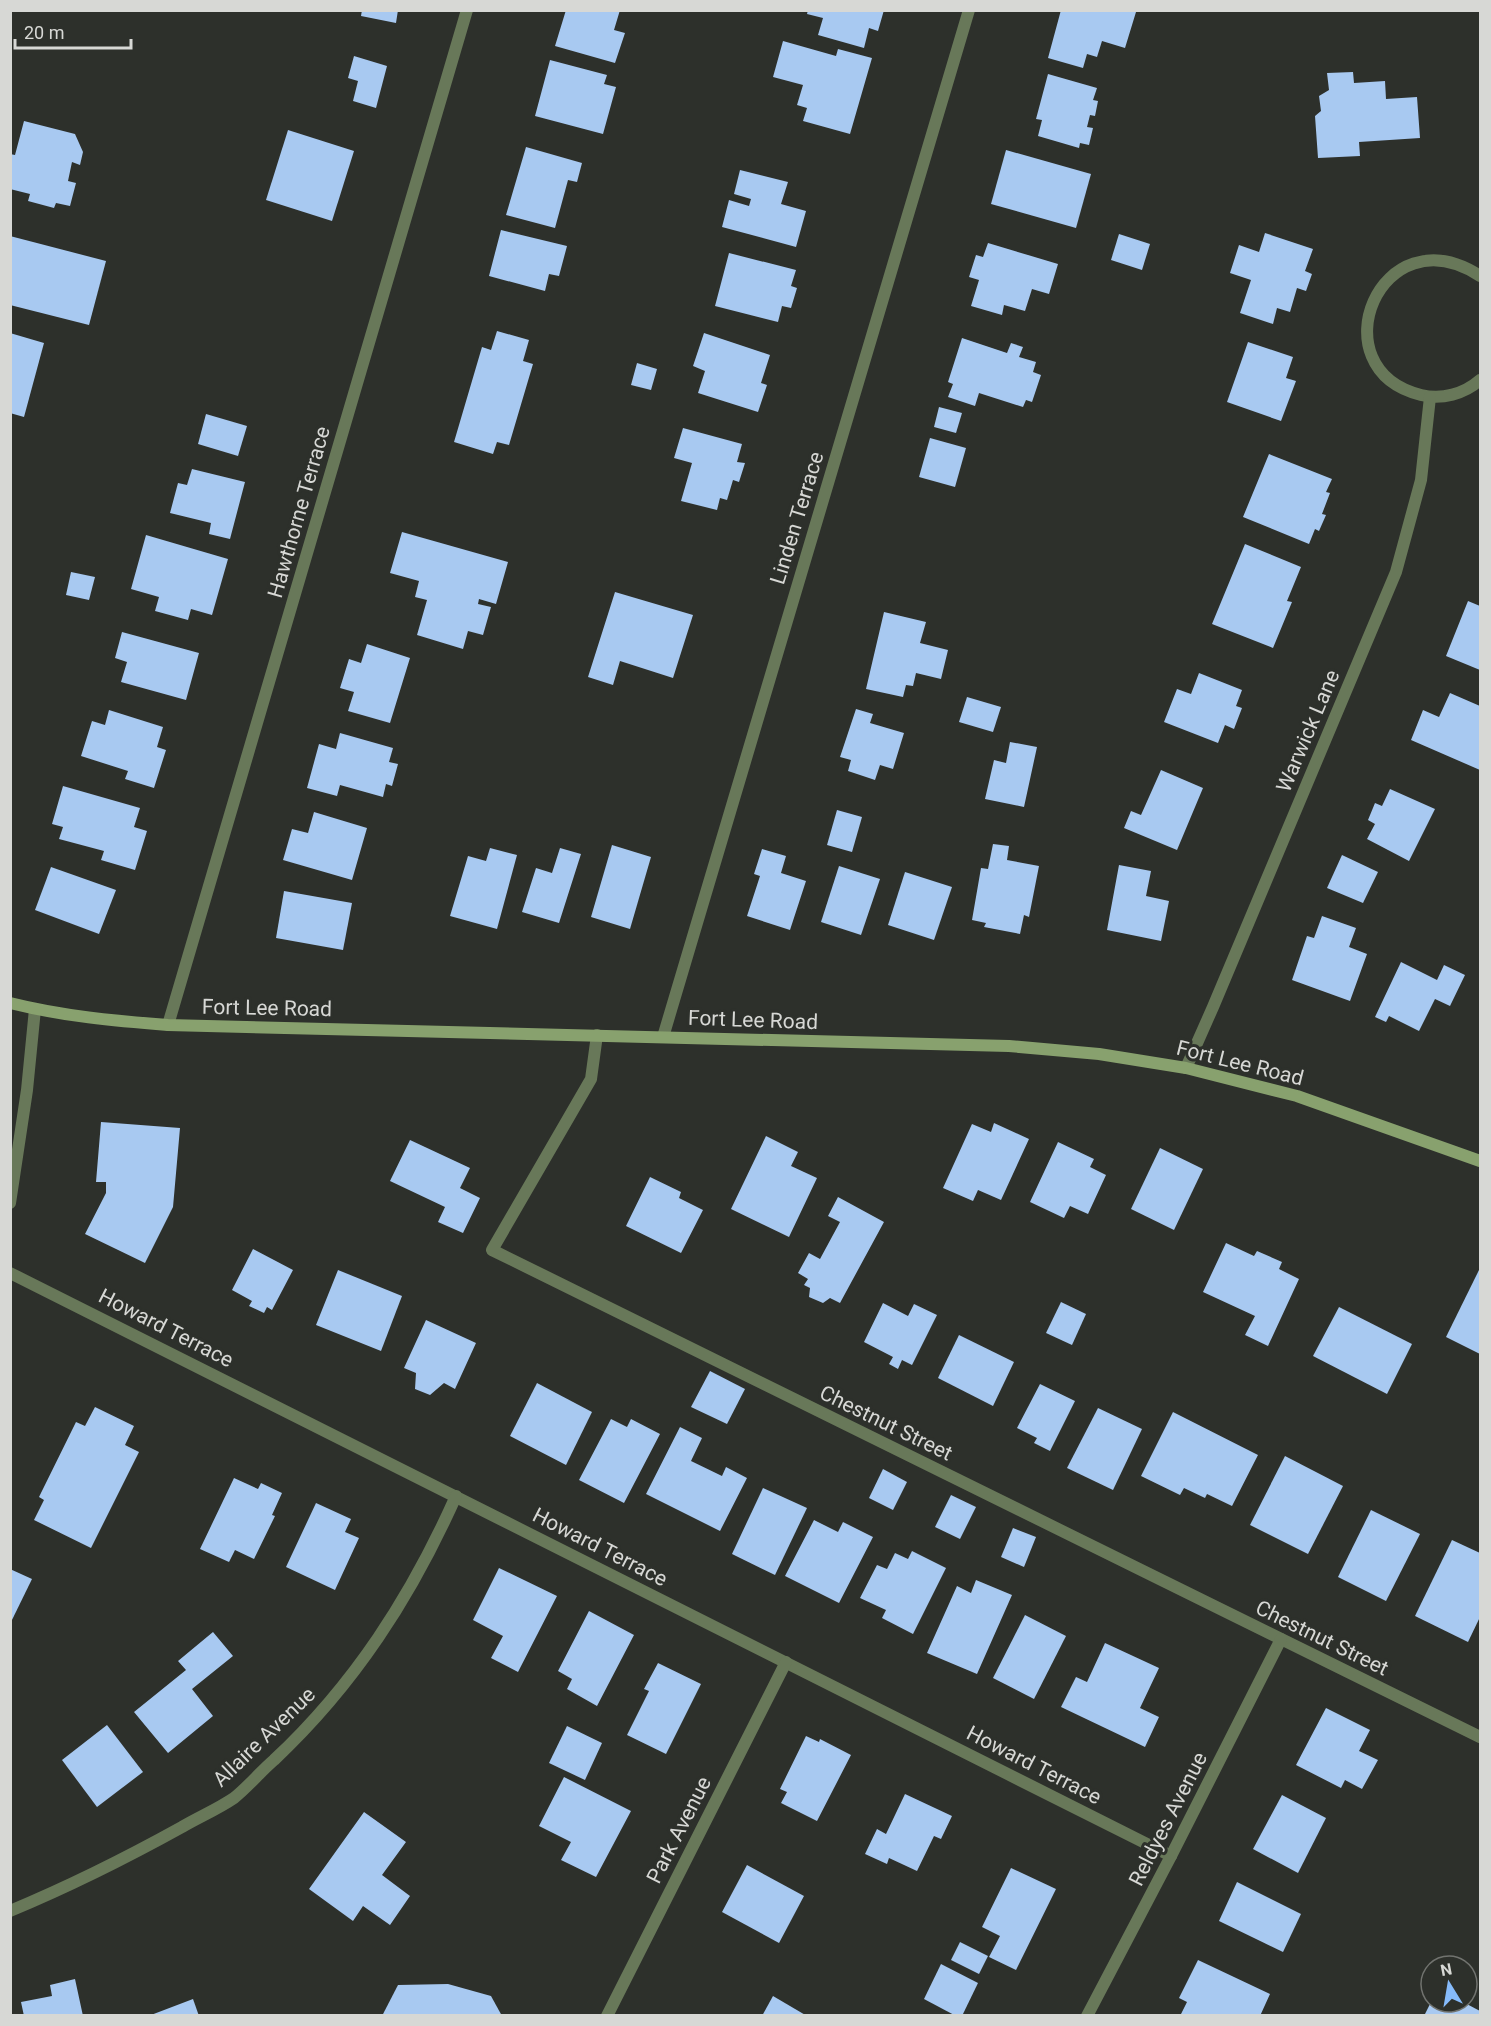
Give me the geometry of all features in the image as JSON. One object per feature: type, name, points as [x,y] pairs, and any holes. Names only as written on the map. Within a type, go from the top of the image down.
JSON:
[{"type":"main road","name":"Fort Lee Road","points":[[10,1003],[116,1021],[168,1025],[1009,1046],[1099,1054],[1186,1068],[1297,1096],[1480,1161]]},
{"type":"street","name":"Hawthorne Terrace","points":[[168,1025],[467,10]]},
{"type":"street","name":"Linden Terrace","points":[[663,1037],[969,10]]},
{"type":"street","points":[[1480,276],[1462,265],[1440,260],[1417,262],[1395,273],[1378,290],[1368,312],[1367,336],[1378,365],[1388,378],[1407,391],[1430,397],[1452,396],[1472,387],[1480,380]]},
{"type":"street","name":"Warwick Lane","points":[[1186,1068],[1396,572],[1421,480],[1430,397]]},
{"type":"street","points":[[10,1203],[27,1090],[35,1009]]},
{"type":"street","name":"Chestnut Street","points":[[597,1035],[591,1080],[492,1250],[1480,1737]]},
{"type":"street","name":"Howard Terrace","points":[[10,1272],[1172,1856]]},
{"type":"street","name":"Allaire Avenue","points":[[10,1911],[72,1886],[233,1798],[242,1790],[302,1734],[354,1673],[400,1606],[438,1536],[456,1496]]},
{"type":"street","name":"Reldyes Avenue","points":[[1087,2016],[1172,1856],[1281,1639]]},
{"type":"street","name":"Park Avenue","points":[[607,2016],[786,1662]]},
{"type":"building","points":[[362,10],[398,10],[396,23],[361,16]]},
{"type":"building","points":[[566,10],[620,10],[614,30],[625,33],[615,63],[555,46]]},
{"type":"building","points":[[808,10],[884,10],[878,31],[869,28],[864,48],[818,35],[823,18],[807,14]]},
{"type":"building","points":[[1061,10],[1129,10],[1136,12],[1125,48],[1102,41],[1097,57],[1087,54],[1083,68],[1048,58]]},
{"type":"building","points":[[783,41],[836,56],[838,49],[872,58],[850,134],[803,121],[807,108],[797,105],[803,85],[773,77]]},
{"type":"building","points":[[354,56],[387,66],[376,108],[353,101],[358,81],[348,78]]},
{"type":"building","points":[[550,60],[607,75],[604,84],[616,87],[603,134],[535,116]]},
{"type":"building","points":[[1353,72],[1354,83],[1385,81],[1386,99],[1417,97],[1420,138],[1359,142],[1360,156],[1318,158],[1315,116],[1321,111],[1319,96],[1329,90],[1327,73]]},
{"type":"building","points":[[1048,74],[1097,88],[1093,100],[1098,101],[1095,116],[1090,115],[1087,127],[1093,128],[1089,145],[1080,143],[1079,148],[1038,136],[1042,120],[1036,119]]},
{"type":"building","points":[[24,121],[75,134],[83,152],[80,165],[72,162],[68,181],[76,183],[70,206],[56,203],[54,208],[28,201],[30,194],[10,189],[10,154],[15,155]]},
{"type":"building","points":[[288,130],[354,151],[332,221],[266,200]]},
{"type":"building","points":[[526,147],[582,163],[577,182],[568,180],[555,228],[506,215]]},
{"type":"building","points":[[1006,150],[1091,174],[1076,228],[991,204]]},
{"type":"building","points":[[740,170],[788,182],[781,204],[806,211],[796,247],[722,227],[729,200],[749,206],[751,199],[734,194]]},
{"type":"building","points":[[501,230],[567,246],[559,276],[549,274],[545,291],[489,276]]},
{"type":"building","points":[[1265,233],[1313,249],[1305,271],[1312,274],[1306,291],[1297,288],[1290,312],[1277,308],[1273,324],[1240,313],[1251,280],[1230,273],[1239,245],[1259,252]]},
{"type":"building","points":[[1119,234],[1150,244],[1142,270],[1111,260]]},
{"type":"building","points":[[10,236],[106,261],[89,325],[10,305]]},
{"type":"building","points":[[988,243],[1058,264],[1049,294],[1032,289],[1025,311],[1004,305],[1002,315],[971,306],[979,280],[969,277],[976,255],[983,257]]},
{"type":"building","points":[[729,253],[796,270],[791,286],[797,288],[791,308],[782,306],[778,322],[715,306]]},
{"type":"building","points":[[497,331],[529,340],[523,361],[533,364],[509,445],[497,442],[493,454],[454,442],[482,347],[491,350]]},
{"type":"building","points":[[10,333],[44,343],[24,417],[10,413]]},
{"type":"building","points":[[704,333],[770,355],[761,383],[767,385],[758,412],[698,393],[705,371],[693,366]]},
{"type":"building","points":[[962,338],[1007,353],[1011,343],[1023,347],[1019,357],[1036,362],[1033,372],[1041,375],[1032,402],[1026,400],[1023,407],[979,393],[975,406],[948,397],[953,384],[948,382]]},
{"type":"building","points":[[1248,342],[1293,357],[1286,378],[1296,381],[1281,421],[1227,402]]},
{"type":"building","points":[[637,363],[657,369],[651,390],[631,385]]},
{"type":"building","points":[[939,407],[962,413],[956,433],[934,427]]},
{"type":"building","points":[[206,414],[247,426],[238,456],[198,444]]},
{"type":"building","points":[[683,428],[742,444],[737,462],[745,463],[739,482],[733,480],[727,500],[720,498],[717,510],[681,501],[692,463],[674,458]]},
{"type":"building","points":[[930,438],[966,448],[955,487],[919,477]]},
{"type":"building","points":[[1269,454],[1332,479],[1326,492],[1330,493],[1322,514],[1326,515],[1319,531],[1315,529],[1309,544],[1243,517]]},
{"type":"building","points":[[192,469],[245,482],[230,539],[209,534],[211,523],[170,513],[178,483],[187,485]]},
{"type":"building","points":[[402,532],[508,562],[496,604],[479,599],[478,604],[491,607],[483,635],[468,631],[463,649],[417,635],[427,600],[415,597],[419,581],[390,573]]},
{"type":"building","points":[[146,535],[228,559],[212,615],[191,609],[188,620],[155,611],[159,597],[131,589]]},
{"type":"building","points":[[1245,544],[1301,567],[1287,601],[1292,602],[1273,648],[1212,624]]},
{"type":"building","points":[[71,572],[95,577],[89,600],[66,595]]},
{"type":"building","points":[[615,592],[693,615],[673,678],[620,661],[613,685],[588,677]]},
{"type":"building","points":[[1468,601],[1480,606],[1480,670],[1446,656]]},
{"type":"building","points":[[884,612],[926,622],[920,643],[948,650],[941,679],[916,673],[913,686],[906,685],[903,697],[866,689]]},
{"type":"building","points":[[122,632],[199,653],[186,700],[121,682],[127,662],[115,658]]},
{"type":"building","points":[[367,644],[410,658],[390,723],[348,711],[354,692],[340,688],[349,659],[361,663]]},
{"type":"building","points":[[1199,673],[1242,690],[1236,706],[1242,708],[1234,729],[1225,725],[1218,743],[1164,722],[1177,689],[1191,694]]},
{"type":"building","points":[[1450,693],[1480,706],[1480,770],[1411,740],[1423,710],[1439,717]]},
{"type":"building","points":[[967,697],[1001,707],[993,732],[959,722]]},
{"type":"building","points":[[856,709],[873,714],[870,723],[904,733],[893,769],[880,765],[875,780],[848,771],[851,760],[840,757]]},
{"type":"building","points":[[109,710],[163,727],[157,747],[166,750],[154,788],[125,779],[128,771],[81,756],[92,721],[105,725]]},
{"type":"building","points":[[340,733],[393,748],[389,762],[398,764],[392,786],[386,784],[383,797],[340,785],[337,796],[307,788],[319,744],[336,749]]},
{"type":"building","points":[[1010,742],[1037,747],[1024,807],[985,799],[994,760],[1006,763]]},
{"type":"building","points":[[1161,770],[1203,788],[1177,850],[1124,828],[1131,811],[1141,815]]},
{"type":"building","points":[[63,786],[140,808],[134,827],[147,831],[135,870],[101,860],[104,851],[59,839],[63,827],[52,824]]},
{"type":"building","points":[[1390,789],[1435,809],[1409,861],[1367,839],[1375,824],[1368,820],[1375,803],[1382,806]]},
{"type":"building","points":[[837,810],[862,817],[852,852],[827,845]]},
{"type":"building","points":[[314,812],[367,828],[352,880],[283,860],[292,829],[308,833]]},
{"type":"building","points":[[993,844],[1009,846],[1007,860],[1039,866],[1029,917],[1024,915],[1020,934],[984,927],[986,923],[972,920],[981,868],[988,869]]},
{"type":"building","points":[[612,845],[651,857],[630,929],[591,917]]},
{"type":"building","points":[[490,848],[517,855],[497,929],[450,916],[468,856],[486,861]]},
{"type":"building","points":[[560,848],[581,854],[559,923],[522,912],[536,868],[552,873]]},
{"type":"building","points":[[762,849],[786,856],[781,873],[806,881],[790,930],[747,916],[760,876],[754,874]]},
{"type":"building","points":[[1342,855],[1378,872],[1363,903],[1327,888]]},
{"type":"building","points":[[1119,865],[1151,871],[1146,896],[1169,901],[1161,941],[1107,930]]},
{"type":"building","points":[[839,866],[880,879],[861,935],[821,922]]},
{"type":"building","points":[[51,867],[116,890],[99,934],[35,910]]},
{"type":"building","points":[[905,872],[952,887],[934,940],[888,925]]},
{"type":"building","points":[[284,891],[352,903],[343,950],[276,938]]},
{"type":"building","points":[[1322,916],[1356,928],[1349,947],[1367,954],[1350,1001],[1292,980],[1307,936],[1314,938]]},
{"type":"building","points":[[1401,962],[1437,980],[1444,965],[1465,975],[1450,1006],[1435,999],[1419,1031],[1389,1016],[1386,1022],[1375,1017]]},
{"type":"building","points":[[101,1122],[180,1128],[173,1207],[145,1263],[85,1234],[106,1193],[106,1182],[96,1182]]},
{"type":"building","points":[[994,1123],[1029,1139],[1001,1200],[978,1190],[973,1201],[943,1188],[972,1124],[991,1132]]},
{"type":"building","points":[[766,1136],[798,1152],[791,1166],[817,1178],[789,1237],[731,1209]]},
{"type":"building","points":[[410,1140],[470,1168],[460,1188],[480,1198],[463,1233],[438,1222],[445,1207],[390,1181]]},
{"type":"building","points":[[1058,1142],[1094,1159],[1090,1167],[1106,1175],[1088,1214],[1070,1206],[1064,1218],[1030,1202]]},
{"type":"building","points":[[1160,1148],[1203,1169],[1174,1230],[1131,1209]]},
{"type":"building","points":[[650,1177],[681,1192],[679,1198],[703,1210],[681,1253],[626,1226]]},
{"type":"building","points":[[838,1197],[884,1222],[840,1303],[830,1298],[823,1303],[809,1297],[810,1288],[804,1285],[808,1279],[798,1273],[809,1253],[820,1259],[840,1222],[828,1216]]},
{"type":"building","points":[[1226,1243],[1254,1256],[1257,1251],[1282,1262],[1279,1269],[1299,1279],[1268,1346],[1245,1335],[1255,1316],[1203,1292]]},
{"type":"building","points":[[253,1249],[293,1270],[272,1310],[267,1307],[264,1313],[249,1306],[252,1301],[232,1290]]},
{"type":"building","points":[[1480,1268],[1480,1354],[1446,1337]]},
{"type":"building","points":[[338,1270],[402,1296],[381,1351],[316,1325]]},
{"type":"building","points":[[1061,1302],[1086,1314],[1072,1345],[1046,1333]]},
{"type":"building","points":[[883,1303],[908,1316],[914,1304],[937,1315],[912,1365],[902,1360],[898,1369],[889,1364],[893,1357],[864,1342]]},
{"type":"building","points":[[1339,1307],[1412,1344],[1387,1394],[1313,1356]]},
{"type":"building","points":[[426,1320],[476,1343],[455,1389],[444,1383],[430,1395],[415,1389],[416,1373],[404,1368]]},
{"type":"building","points":[[959,1335],[1014,1362],[993,1406],[938,1378]]},
{"type":"building","points":[[710,1371],[745,1389],[727,1424],[691,1407]]},
{"type":"building","points":[[537,1383],[592,1412],[566,1465],[510,1436]]},
{"type":"building","points":[[1040,1384],[1075,1401],[1050,1451],[1034,1443],[1037,1438],[1017,1428]]},
{"type":"building","points":[[95,1407],[134,1426],[125,1445],[139,1452],[91,1548],[34,1520],[44,1500],[39,1497],[76,1422],[85,1426]]},
{"type":"building","points":[[1098,1408],[1142,1429],[1113,1490],[1067,1468]]},
{"type":"building","points":[[1173,1412],[1258,1455],[1232,1506],[1207,1494],[1205,1498],[1184,1488],[1180,1495],[1141,1476]]},
{"type":"building","points":[[611,1419],[627,1427],[631,1419],[660,1434],[624,1503],[579,1480]]},
{"type":"building","points":[[680,1427],[702,1438],[691,1461],[722,1476],[726,1467],[747,1478],[720,1531],[646,1494]]},
{"type":"building","points":[[1285,1456],[1343,1486],[1308,1554],[1250,1525]]},
{"type":"building","points":[[883,1469],[907,1482],[893,1510],[869,1498]]},
{"type":"building","points":[[234,1478],[258,1489],[261,1483],[282,1493],[272,1515],[275,1516],[254,1559],[235,1550],[229,1562],[200,1549]]},
{"type":"building","points":[[763,1488],[807,1508],[775,1575],[732,1554]]},
{"type":"building","points":[[951,1495],[976,1507],[960,1539],[935,1527]]},
{"type":"building","points":[[316,1503],[351,1519],[345,1532],[359,1538],[335,1590],[286,1567]]},
{"type":"building","points":[[1371,1510],[1420,1534],[1386,1601],[1338,1577]]},
{"type":"building","points":[[814,1520],[838,1532],[843,1522],[873,1537],[839,1603],[785,1576]]},
{"type":"building","points":[[1013,1528],[1036,1537],[1024,1567],[1001,1557]]},
{"type":"building","points":[[1452,1540],[1480,1553],[1480,1617],[1468,1642],[1415,1616]]},
{"type":"building","points":[[912,1551],[946,1568],[913,1634],[882,1618],[886,1610],[860,1598],[877,1565],[887,1569],[895,1553],[908,1559]]},
{"type":"building","points":[[499,1568],[557,1596],[518,1672],[491,1658],[503,1636],[473,1620]]},
{"type":"building","points":[[10,1569],[32,1579],[10,1624]]},
{"type":"building","points":[[976,1580],[1012,1595],[977,1674],[927,1653],[957,1586],[971,1593]]},
{"type":"building","points":[[589,1611],[634,1635],[597,1706],[567,1689],[572,1679],[558,1671]]},
{"type":"building","points":[[1025,1615],[1066,1636],[1034,1699],[993,1678]]},
{"type":"building","points":[[213,1632],[233,1656],[192,1689],[213,1716],[168,1753],[134,1712],[186,1670],[178,1661]]},
{"type":"building","points":[[1105,1643],[1159,1668],[1140,1708],[1159,1717],[1145,1747],[1061,1707],[1076,1677],[1087,1682]]},
{"type":"building","points":[[658,1663],[701,1684],[666,1754],[627,1735],[649,1691],[644,1689]]},
{"type":"building","points":[[1326,1708],[1370,1730],[1359,1751],[1378,1760],[1362,1789],[1345,1780],[1341,1788],[1296,1765]]},
{"type":"building","points":[[107,1725],[143,1772],[97,1807],[62,1760]]},
{"type":"building","points":[[567,1726],[602,1743],[585,1780],[549,1763]]},
{"type":"building","points":[[806,1736],[819,1742],[820,1739],[851,1755],[817,1821],[781,1803],[787,1792],[780,1789]]},
{"type":"building","points":[[564,1777],[631,1811],[596,1877],[561,1860],[571,1842],[539,1826]]},
{"type":"building","points":[[905,1794],[952,1816],[941,1839],[934,1836],[917,1871],[889,1858],[887,1864],[865,1854],[877,1829],[886,1834]]},
{"type":"building","points":[[1282,1795],[1326,1818],[1298,1873],[1253,1849]]},
{"type":"building","points":[[364,1812],[406,1842],[382,1875],[410,1896],[390,1925],[363,1906],[353,1921],[309,1889]]},
{"type":"building","points":[[747,1865],[804,1896],[779,1943],[722,1912]]},
{"type":"building","points":[[1011,1868],[1056,1889],[1016,1970],[989,1957],[1000,1936],[982,1927]]},
{"type":"building","points":[[1237,1882],[1301,1914],[1283,1952],[1219,1921]]},
{"type":"building","points":[[960,1942],[988,1956],[979,1974],[951,1960]]},
{"type":"building","points":[[1198,1960],[1270,1994],[1260,2016],[1180,2016],[1187,2002],[1179,1998]]},
{"type":"building","points":[[941,1964],[978,1983],[962,2016],[956,2016],[924,1999]]},
{"type":"building","points":[[75,1979],[83,2016],[24,2016],[21,2002],[52,1996],[50,1985]]},
{"type":"building","points":[[448,1984],[491,1996],[502,2016],[382,2016],[398,1985]]},
{"type":"building","points":[[773,1996],[807,2016],[762,2016]]},
{"type":"building","points":[[193,1999],[199,2016],[151,2016],[151,2015]]},
{"type":"building","points":[[1480,2011],[1480,2016],[1424,2016],[1425,2014],[1479,2014]]}]
